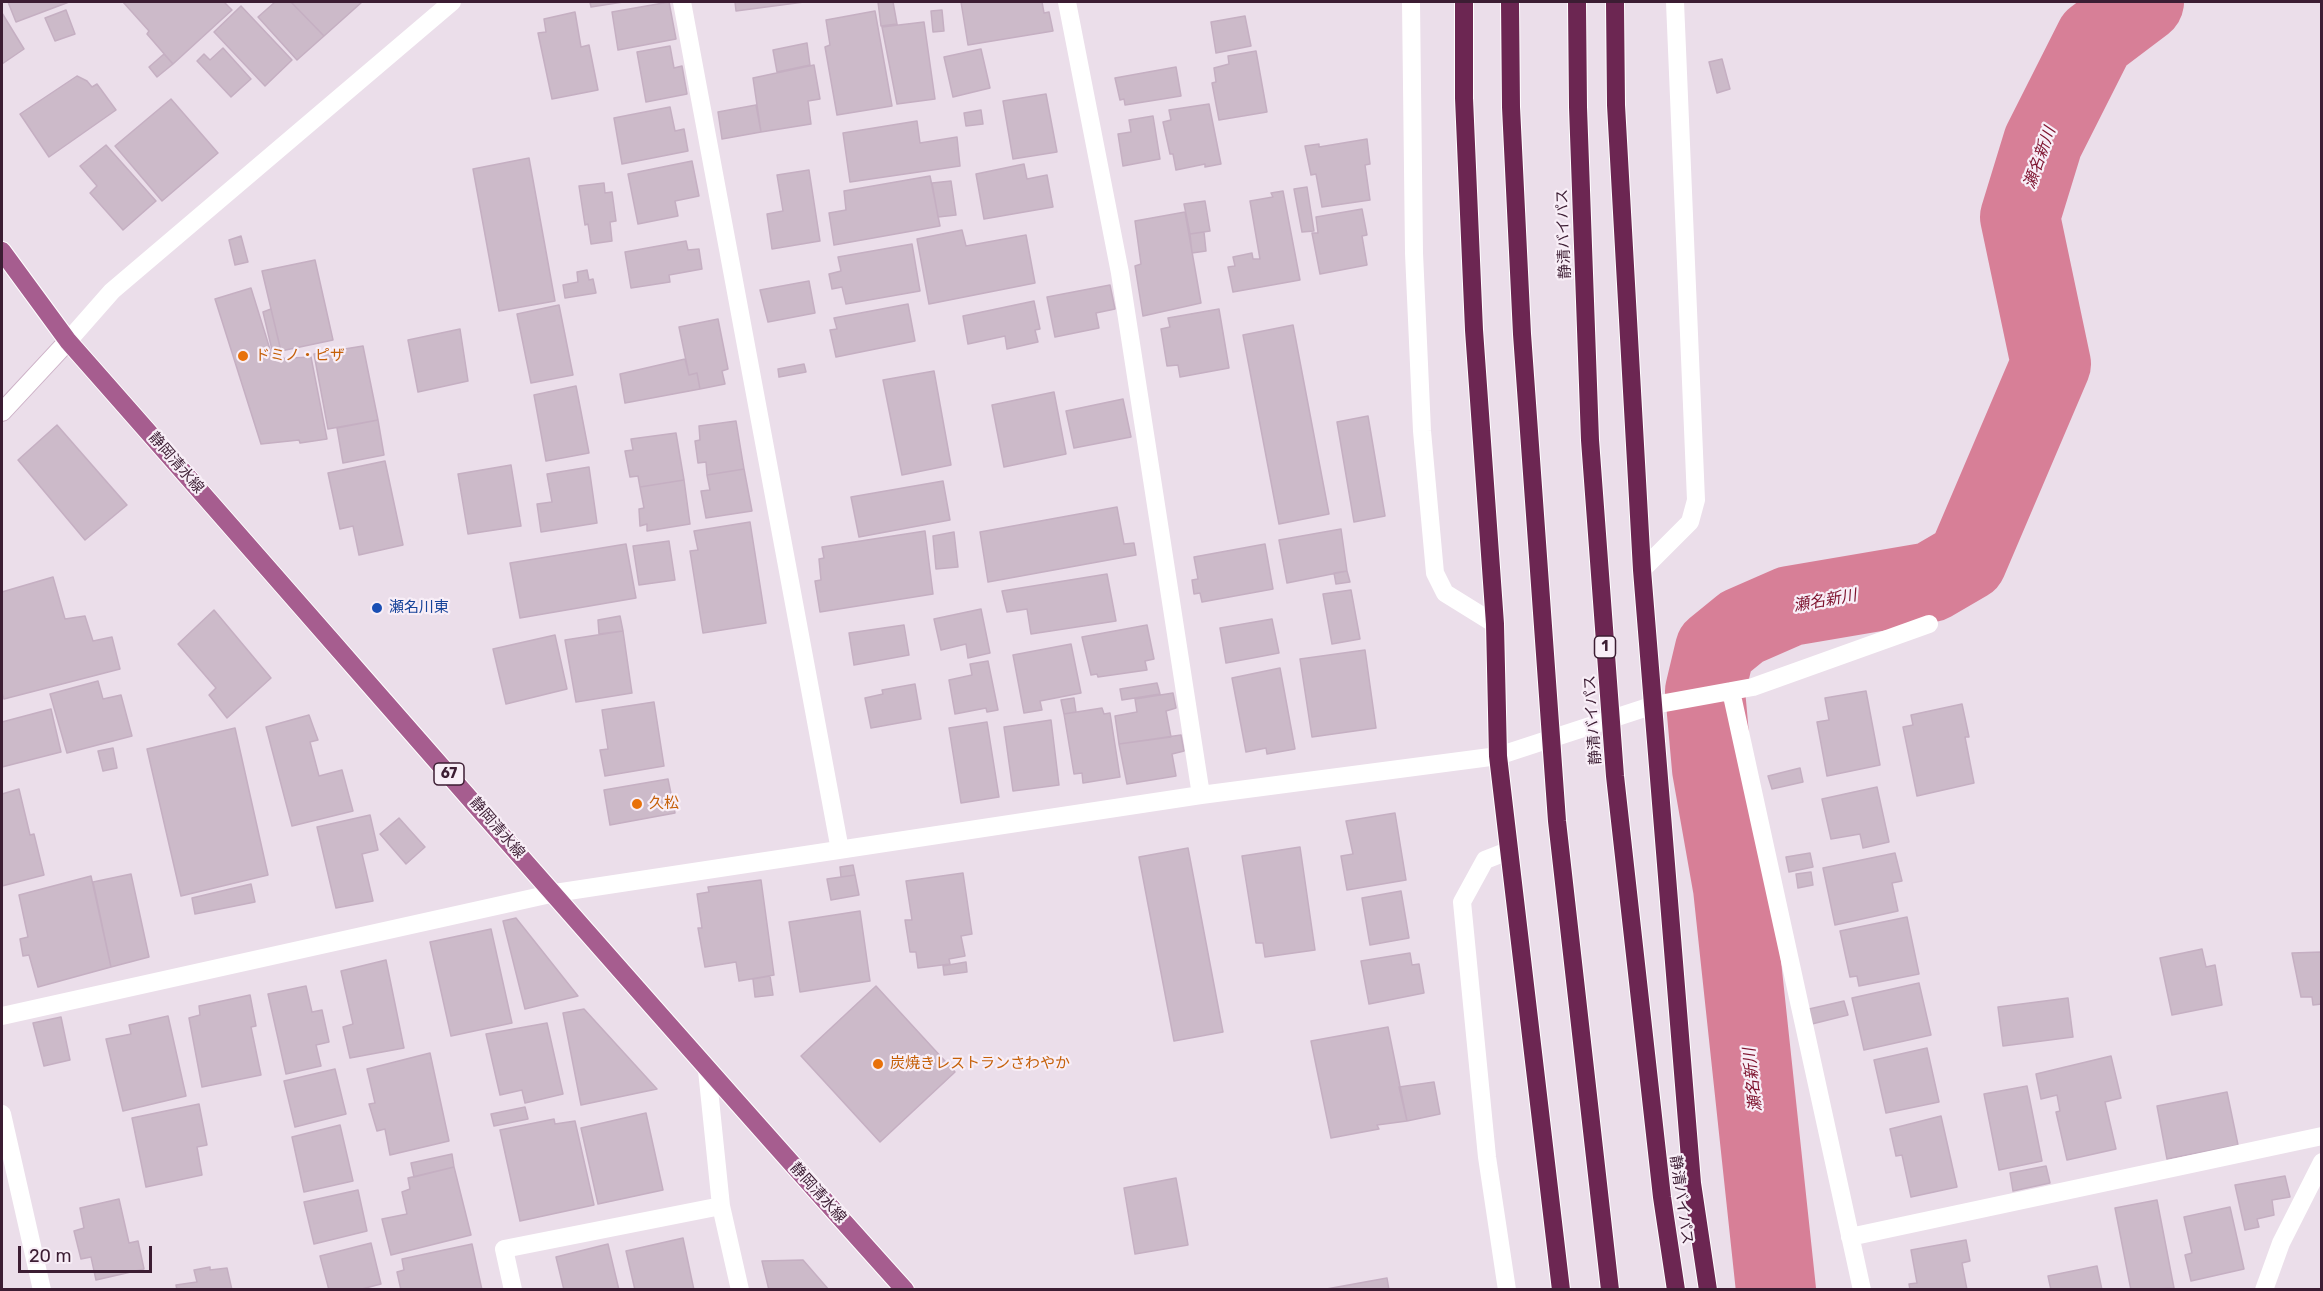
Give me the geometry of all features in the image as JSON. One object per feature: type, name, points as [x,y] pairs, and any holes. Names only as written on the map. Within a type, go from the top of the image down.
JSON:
[{"type":"highway","points":[[1464,2],[1464,98],[1474,318],[1495,624],[1498,756],[1561,1290]]},
{"type":"highway","points":[[1510,2],[1511,107],[1522,334],[1557,821],[1610,1290]]},
{"type":"highway","name":"静清バイパス","points":[[1577,2],[1578,107],[1590,440],[1612,742],[1662,1197],[1676,1290]]},
{"type":"highway","points":[[1615,2],[1616,105],[1642,570],[1692,1183],[1708,1290]]},
{"type":"main road","name":"静岡清水線","points":[[2,251],[68,340],[555,893],[707,1070],[905,1290]]},
{"type":"street","points":[[2,412],[112,291],[452,2]]},
{"type":"street","points":[[682,2],[840,850]]},
{"type":"street","points":[[1067,2],[1120,273],[1201,795]]},
{"type":"street","points":[[1411,2],[1413,253],[1422,431],[1435,573],[1445,593],[1495,624]]},
{"type":"street","points":[[1642,570],[1690,522],[1696,500],[1676,2]]},
{"type":"street","points":[[2,1016],[555,893],[1201,795],[1498,756],[1654,705],[1753,687],[1929,624]]},
{"type":"street","points":[[1731,691],[1862,1290]]},
{"type":"street","points":[[1507,1290],[1487,1157],[1461,902],[1485,860],[1508,851]]},
{"type":"street","points":[[707,1070],[721,1206],[740,1290]]},
{"type":"street","points":[[2,1114],[6,1162],[42,1290]]},
{"type":"street","points":[[1850,1237],[2322,1136]]},
{"type":"street","points":[[2264,1290],[2281,1243],[2322,1162]]},
{"type":"street","points":[[513,1290],[504,1249],[721,1206]]},
{"type":"building","points":[[8,2],[69,2],[16,22]]},
{"type":"building","points":[[123,2],[224,2],[232,10],[173,64],[147,34],[149,31]]},
{"type":"building","points":[[275,2],[291,2],[324,36],[297,60],[258,17]]},
{"type":"building","points":[[291,2],[362,2],[324,36]]},
{"type":"building","points":[[590,2],[623,2],[591,7]]},
{"type":"building","points":[[669,2],[676,39],[618,50],[612,12]]},
{"type":"building","points":[[735,2],[804,2],[736,11]]},
{"type":"building","points":[[878,2],[893,2],[897,24],[881,26]]},
{"type":"building","points":[[961,2],[1042,2],[1044,13],[1049,12],[1053,31],[968,45]]},
{"type":"building","points":[[241,6],[292,60],[265,86],[214,32]]},
{"type":"building","points":[[66,10],[75,34],[55,41],[45,18]]},
{"type":"building","points":[[942,10],[944,31],[933,32],[931,11]]},
{"type":"building","points":[[875,11],[892,106],[837,115],[825,47],[830,45],[826,20]]},
{"type":"building","points":[[575,12],[581,47],[589,45],[598,90],[552,99],[538,33],[546,32],[544,19]]},
{"type":"building","points":[[2,13],[24,49],[2,64]]},
{"type":"building","points":[[1245,16],[1251,46],[1216,53],[1211,22]]},
{"type":"building","points":[[924,22],[935,99],[897,104],[882,27]]},
{"type":"building","points":[[807,43],[810,65],[777,72],[773,50]]},
{"type":"building","points":[[670,46],[674,68],[682,66],[687,94],[646,102],[637,52]]},
{"type":"building","points":[[223,48],[251,79],[231,97],[197,61],[204,54],[210,60]]},
{"type":"building","points":[[981,49],[990,88],[953,97],[944,57]]},
{"type":"building","points":[[1256,51],[1267,112],[1219,120],[1212,83],[1216,82],[1214,68],[1229,64],[1228,56]]},
{"type":"building","points":[[164,54],[173,64],[157,77],[149,67]]},
{"type":"building","points":[[1722,59],[1730,89],[1717,93],[1709,62]]},
{"type":"building","points":[[814,65],[820,99],[808,101],[811,124],[761,132],[753,78]]},
{"type":"building","points":[[1176,67],[1181,96],[1125,105],[1124,99],[1120,100],[1115,78]]},
{"type":"building","points":[[77,76],[87,81],[92,87],[97,84],[116,110],[49,157],[20,114]]},
{"type":"building","points":[[1046,94],[1057,152],[1013,159],[1003,101]]},
{"type":"building","points":[[171,99],[218,153],[162,201],[115,146]]},
{"type":"building","points":[[1209,104],[1221,164],[1205,167],[1205,164],[1176,170],[1163,122],[1171,120],[1169,110]]},
{"type":"building","points":[[756,105],[761,132],[722,139],[718,112]]},
{"type":"building","points":[[670,107],[675,131],[684,129],[688,151],[622,164],[614,118]]},
{"type":"building","points":[[981,110],[983,124],[966,126],[964,113]]},
{"type":"building","points":[[1153,116],[1160,159],[1123,166],[1118,134],[1131,132],[1129,120]]},
{"type":"building","points":[[917,121],[920,143],[957,137],[960,166],[850,182],[843,133]]},
{"type":"building","points":[[1367,139],[1370,164],[1365,165],[1370,200],[1322,207],[1316,174],[1311,175],[1305,146],[1319,144],[1319,147]]},
{"type":"building","points":[[106,145],[156,201],[123,230],[90,193],[97,186],[80,166]]},
{"type":"building","points":[[529,158],[555,301],[499,311],[473,169]]},
{"type":"building","points":[[692,161],[699,196],[675,201],[678,216],[638,224],[628,174]]},
{"type":"building","points":[[1024,164],[1027,179],[1047,175],[1053,207],[984,219],[976,174]]},
{"type":"building","points":[[809,170],[820,241],[772,249],[767,214],[783,211],[777,175]]},
{"type":"building","points":[[930,176],[940,226],[834,245],[829,213],[846,210],[844,191]]},
{"type":"building","points":[[951,181],[956,215],[938,217],[932,183]]},
{"type":"building","points":[[604,183],[605,193],[612,192],[616,221],[610,222],[612,241],[591,244],[588,224],[585,225],[579,186]]},
{"type":"building","points":[[1307,187],[1314,231],[1302,232],[1294,189]]},
{"type":"building","points":[[1283,191],[1300,280],[1233,292],[1228,267],[1235,266],[1233,257],[1252,253],[1253,259],[1260,259],[1250,201],[1273,197],[1271,193]]},
{"type":"building","points":[[1205,201],[1210,231],[1190,234],[1184,204]]},
{"type":"building","points":[[1362,209],[1367,235],[1362,236],[1367,265],[1320,274],[1312,233],[1318,233],[1316,217]]},
{"type":"building","points":[[1185,212],[1201,303],[1143,316],[1135,266],[1141,264],[1135,221]]},
{"type":"building","points":[[962,230],[966,246],[1026,235],[1035,283],[929,304],[917,239]]},
{"type":"building","points":[[1204,232],[1206,251],[1192,253],[1190,234]]},
{"type":"building","points":[[241,236],[248,262],[235,265],[229,240]]},
{"type":"building","points":[[686,241],[688,250],[699,249],[702,269],[669,275],[670,282],[631,288],[625,252]]},
{"type":"building","points":[[912,244],[920,291],[846,304],[842,287],[832,289],[829,274],[841,271],[838,257]]},
{"type":"building","points":[[315,260],[333,340],[281,351],[262,271]]},
{"type":"building","points":[[587,270],[589,280],[593,279],[596,293],[565,298],[563,285],[578,282],[577,272]]},
{"type":"building","points":[[809,281],[815,313],[768,322],[760,290]]},
{"type":"building","points":[[1110,285],[1115,309],[1096,313],[1099,328],[1055,337],[1047,297]]},
{"type":"building","points":[[251,288],[273,359],[311,357],[327,439],[300,443],[299,440],[261,444],[215,299]]},
{"type":"building","points":[[1034,301],[1040,329],[1035,330],[1038,342],[1007,349],[1005,336],[968,344],[963,316]]},
{"type":"building","points":[[908,304],[915,341],[836,357],[830,330],[837,329],[834,318]]},
{"type":"building","points":[[559,305],[573,375],[531,383],[517,314]]},
{"type":"building","points":[[271,309],[280,347],[272,350],[263,312]]},
{"type":"building","points":[[1219,309],[1229,368],[1180,377],[1178,365],[1167,366],[1161,329],[1170,327],[1168,318]]},
{"type":"building","points":[[718,319],[728,369],[722,371],[725,384],[700,389],[697,373],[689,375],[679,327]]},
{"type":"building","points":[[1293,325],[1329,514],[1279,524],[1243,335]]},
{"type":"building","points":[[460,329],[468,381],[418,392],[408,340]]},
{"type":"building","points":[[363,346],[378,420],[328,429],[314,354]]},
{"type":"building","points":[[685,359],[689,375],[697,373],[700,389],[625,403],[620,374]]},
{"type":"building","points":[[804,364],[806,372],[779,377],[778,369]]},
{"type":"building","points":[[934,371],[951,465],[902,475],[883,380]]},
{"type":"building","points":[[576,386],[589,453],[546,461],[534,395]]},
{"type":"building","points":[[1054,392],[1066,454],[1004,467],[992,405]]},
{"type":"building","points":[[1123,399],[1131,437],[1074,448],[1066,411]]},
{"type":"building","points":[[1368,416],[1385,516],[1354,522],[1337,422]]},
{"type":"building","points":[[378,420],[384,455],[343,463],[337,428]]},
{"type":"building","points":[[736,421],[744,469],[707,475],[706,462],[698,463],[695,441],[700,440],[699,426]]},
{"type":"building","points":[[57,425],[127,505],[85,540],[18,460]]},
{"type":"building","points":[[676,433],[684,480],[640,487],[638,476],[630,477],[625,451],[633,450],[631,439]]},
{"type":"building","points":[[385,461],[403,545],[359,555],[353,526],[340,529],[328,473]]},
{"type":"building","points":[[511,465],[521,526],[468,534],[458,474]]},
{"type":"building","points":[[589,467],[597,523],[541,532],[537,504],[552,502],[547,474]]},
{"type":"building","points":[[744,469],[752,511],[706,518],[701,491],[710,490],[707,475]]},
{"type":"building","points":[[684,480],[690,524],[647,531],[647,524],[640,526],[639,509],[644,508],[640,487]]},
{"type":"building","points":[[943,481],[950,520],[859,537],[851,497]]},
{"type":"building","points":[[1117,507],[1124,544],[1134,543],[1136,555],[988,582],[980,532]]},
{"type":"building","points":[[750,522],[766,623],[703,633],[690,551],[698,550],[694,531]]},
{"type":"building","points":[[1341,529],[1347,571],[1287,583],[1279,540]]},
{"type":"building","points":[[925,531],[933,594],[820,612],[815,581],[821,580],[819,559],[824,558],[822,547]]},
{"type":"building","points":[[954,532],[958,567],[936,569],[933,536]]},
{"type":"building","points":[[669,541],[675,580],[639,585],[633,546]]},
{"type":"building","points":[[626,544],[636,598],[520,618],[510,563]]},
{"type":"building","points":[[1265,544],[1273,589],[1202,602],[1200,593],[1194,594],[1192,580],[1198,579],[1194,557]]},
{"type":"building","points":[[1347,571],[1350,582],[1336,584],[1334,573]]},
{"type":"building","points":[[1107,574],[1116,621],[1031,634],[1027,609],[1007,612],[1002,591]]},
{"type":"building","points":[[53,577],[65,619],[85,616],[93,641],[112,637],[120,669],[4,699],[2,693],[2,592]]},
{"type":"building","points":[[1351,590],[1360,639],[1332,644],[1323,594]]},
{"type":"building","points":[[981,609],[990,653],[968,658],[966,644],[941,650],[934,619]]},
{"type":"building","points":[[214,610],[271,678],[227,718],[209,695],[216,688],[178,644]]},
{"type":"building","points":[[620,616],[623,631],[599,634],[598,620]]},
{"type":"building","points":[[1272,619],[1279,653],[1226,663],[1220,628]]},
{"type":"building","points":[[904,625],[909,655],[854,665],[849,633]]},
{"type":"building","points":[[1147,625],[1154,659],[1145,661],[1147,670],[1098,677],[1097,674],[1091,675],[1082,637]]},
{"type":"building","points":[[623,631],[632,693],[576,702],[565,640]]},
{"type":"building","points":[[555,635],[567,689],[506,704],[493,649]]},
{"type":"building","points":[[1071,644],[1081,693],[1040,701],[1042,710],[1024,713],[1013,655]]},
{"type":"building","points":[[1365,650],[1376,728],[1312,737],[1300,659]]},
{"type":"building","points":[[988,661],[998,710],[987,712],[986,708],[955,714],[949,680],[972,675],[970,664]]},
{"type":"building","points":[[1280,668],[1295,749],[1267,754],[1266,748],[1246,752],[1232,678]]},
{"type":"building","points":[[98,681],[103,699],[121,695],[132,736],[67,753],[50,694]]},
{"type":"building","points":[[1157,683],[1160,694],[1122,700],[1120,689]]},
{"type":"building","points":[[915,684],[921,719],[871,728],[865,698],[883,694],[882,690]]},
{"type":"building","points":[[1866,691],[1880,765],[1827,776],[1817,722],[1829,720],[1825,698]]},
{"type":"building","points":[[1173,693],[1176,708],[1166,711],[1171,737],[1119,744],[1115,716],[1137,712],[1135,699]]},
{"type":"building","points":[[1074,698],[1076,712],[1064,714],[1061,700]]},
{"type":"building","points":[[654,702],[664,766],[605,776],[600,750],[608,749],[602,710]]},
{"type":"building","points":[[1962,704],[1969,737],[1965,737],[1974,783],[1917,796],[1903,727],[1913,725],[1911,715]]},
{"type":"building","points":[[1102,708],[1104,714],[1110,713],[1120,777],[1083,783],[1082,773],[1074,774],[1064,714]]},
{"type":"building","points":[[51,709],[61,752],[2,767],[2,722]]},
{"type":"building","points":[[309,715],[318,740],[310,742],[319,776],[342,770],[353,811],[292,826],[266,727]]},
{"type":"building","points":[[1051,720],[1059,785],[1013,791],[1004,727]]},
{"type":"building","points":[[987,722],[999,797],[961,803],[949,728]]},
{"type":"building","points":[[235,728],[268,875],[181,896],[147,749]]},
{"type":"building","points":[[1181,735],[1184,751],[1172,754],[1176,776],[1127,784],[1119,744]]},
{"type":"building","points":[[113,748],[117,768],[103,771],[98,751]]},
{"type":"building","points":[[1800,768],[1803,782],[1772,789],[1768,776]]},
{"type":"building","points":[[668,779],[675,813],[610,825],[604,790]]},
{"type":"building","points":[[1877,787],[1889,842],[1863,848],[1860,834],[1831,839],[1822,799]]},
{"type":"building","points":[[19,789],[30,835],[34,834],[44,875],[2,886],[2,794]]},
{"type":"building","points":[[1395,813],[1406,880],[1347,890],[1341,856],[1353,854],[1346,821]]},
{"type":"building","points":[[370,815],[378,850],[362,854],[373,901],[336,908],[317,827]]},
{"type":"building","points":[[399,818],[425,847],[406,864],[380,834]]},
{"type":"building","points":[[1300,847],[1315,950],[1265,957],[1263,943],[1256,943],[1242,856]]},
{"type":"building","points":[[1188,848],[1223,1032],[1174,1041],[1139,857]]},
{"type":"building","points":[[1810,853],[1813,867],[1789,872],[1786,857]]},
{"type":"building","points":[[1895,853],[1902,881],[1892,883],[1898,911],[1835,925],[1823,868]]},
{"type":"building","points":[[853,865],[855,875],[841,877],[840,867]]},
{"type":"building","points":[[1811,872],[1813,885],[1798,888],[1796,874]]},
{"type":"building","points":[[963,873],[972,934],[961,936],[965,956],[949,959],[950,964],[918,968],[916,952],[910,952],[905,920],[912,920],[906,881]]},
{"type":"building","points":[[131,874],[149,957],[111,967],[93,882]]},
{"type":"building","points":[[855,875],[859,895],[831,900],[827,879]]},
{"type":"building","points":[[91,876],[111,967],[38,987],[29,955],[23,956],[20,939],[28,937],[19,895]]},
{"type":"building","points":[[761,880],[774,975],[739,981],[736,962],[705,967],[698,928],[702,928],[697,894],[709,892],[708,887]]},
{"type":"building","points":[[251,884],[255,902],[195,914],[192,898]]},
{"type":"building","points":[[1401,891],[1409,938],[1370,945],[1362,898]]},
{"type":"building","points":[[860,911],[870,981],[800,992],[789,922]]},
{"type":"building","points":[[1907,917],[1919,974],[1859,986],[1857,976],[1850,977],[1840,931]]},
{"type":"building","points":[[516,918],[578,996],[525,1009],[503,921]]},
{"type":"building","points":[[491,929],[512,1023],[451,1036],[430,942]]},
{"type":"building","points":[[2202,949],[2206,967],[2215,965],[2222,1005],[2172,1015],[2160,958]]},
{"type":"building","points":[[2322,952],[2322,1004],[2313,1005],[2312,997],[2301,997],[2292,953]]},
{"type":"building","points":[[1410,953],[1412,965],[1419,964],[1424,993],[1369,1004],[1361,961]]},
{"type":"building","points":[[386,960],[404,1048],[350,1058],[343,1027],[353,1024],[341,971]]},
{"type":"building","points":[[966,962],[967,972],[944,975],[943,966]]},
{"type":"building","points":[[770,976],[773,995],[755,997],[753,979]]},
{"type":"building","points":[[1919,983],[1931,1035],[1864,1050],[1852,998]]},
{"type":"building","points":[[306,986],[312,1012],[322,1010],[329,1042],[316,1045],[321,1066],[286,1074],[268,994]]},
{"type":"building","name":"炭焼きレストランさわやか","points":[[876,986],[955,1072],[880,1142],[801,1056]]},
{"type":"building","points":[[250,995],[256,1026],[251,1027],[261,1075],[202,1087],[189,1018],[200,1015],[199,1006]]},
{"type":"building","points":[[2068,998],[2073,1037],[2003,1046],[1998,1007]]},
{"type":"building","points":[[1844,1001],[1848,1015],[1812,1024],[1809,1009]]},
{"type":"building","points":[[584,1009],[657,1089],[581,1105],[563,1013]]},
{"type":"building","points":[[168,1016],[186,1096],[123,1111],[106,1039],[131,1034],[129,1025]]},
{"type":"building","points":[[61,1017],[70,1060],[44,1066],[33,1023]]},
{"type":"building","points":[[547,1023],[563,1094],[525,1103],[522,1090],[500,1095],[486,1034]]},
{"type":"building","points":[[1388,1027],[1407,1121],[1377,1125],[1379,1129],[1331,1138],[1311,1041]]},
{"type":"building","points":[[1927,1048],[1939,1102],[1886,1113],[1874,1060]]},
{"type":"building","points":[[430,1053],[449,1141],[390,1155],[385,1129],[377,1131],[369,1104],[375,1103],[367,1069]]},
{"type":"building","points":[[2111,1056],[2121,1098],[2105,1102],[2116,1149],[2067,1160],[2056,1112],[2060,1111],[2057,1095],[2041,1099],[2036,1074]]},
{"type":"building","points":[[335,1069],[346,1114],[295,1127],[284,1081]]},
{"type":"building","points":[[1434,1082],[1440,1114],[1407,1121],[1399,1087]]},
{"type":"building","points":[[2027,1086],[2042,1161],[1999,1170],[1984,1094]]},
{"type":"building","points":[[2227,1092],[2238,1145],[2167,1159],[2157,1106]]},
{"type":"building","points":[[199,1104],[207,1145],[197,1147],[202,1175],[146,1187],[132,1118]]},
{"type":"building","points":[[525,1107],[528,1119],[494,1126],[491,1114]]},
{"type":"building","points":[[646,1113],[663,1190],[598,1204],[581,1128]]},
{"type":"building","points":[[1941,1116],[1957,1187],[1911,1197],[1902,1155],[1896,1156],[1890,1129]]},
{"type":"building","points":[[554,1119],[555,1124],[575,1121],[594,1205],[520,1221],[500,1130]]},
{"type":"building","points":[[340,1125],[353,1181],[304,1192],[292,1137]]},
{"type":"building","points":[[452,1154],[454,1167],[414,1177],[411,1163]]},
{"type":"building","points":[[2046,1166],[2050,1183],[2013,1191],[2010,1173]]},
{"type":"building","points":[[454,1167],[471,1235],[391,1255],[382,1219],[407,1214],[402,1192],[410,1189],[408,1178]]},
{"type":"building","points":[[2285,1176],[2290,1197],[2272,1200],[2274,1215],[2257,1219],[2259,1227],[2245,1230],[2235,1185]]},
{"type":"building","points":[[1176,1178],[1188,1245],[1135,1254],[1124,1188]]},
{"type":"building","points":[[358,1190],[367,1231],[314,1244],[304,1202]]},
{"type":"building","points":[[119,1199],[129,1243],[138,1241],[144,1269],[96,1280],[91,1257],[81,1259],[74,1231],[84,1228],[80,1208]]},
{"type":"building","points":[[2157,1200],[2174,1288],[2131,1290],[2115,1208]]},
{"type":"building","points":[[2230,1207],[2244,1269],[2191,1281],[2185,1255],[2192,1253],[2184,1217]]},
{"type":"building","points":[[683,1238],[694,1290],[635,1290],[626,1251]]},
{"type":"building","points":[[1966,1240],[1970,1261],[1962,1263],[1967,1290],[1910,1290],[1909,1284],[1917,1283],[1911,1250]]},
{"type":"building","points":[[371,1243],[381,1284],[358,1290],[329,1290],[320,1256]]},
{"type":"building","points":[[472,1244],[482,1290],[401,1290],[397,1272],[404,1270],[402,1259]]},
{"type":"building","points":[[608,1244],[619,1290],[564,1290],[556,1257]]},
{"type":"building","points":[[803,1260],[829,1290],[769,1290],[762,1261]]},
{"type":"building","points":[[2097,1266],[2102,1290],[2051,1290],[2048,1276]]},
{"type":"building","points":[[210,1267],[210,1270],[227,1268],[232,1290],[177,1290],[176,1285],[197,1282],[194,1270]]},
{"type":"building","points":[[1387,1278],[1389,1290],[1321,1290]]},
{"type":"waterway","name":"瀬名新川","points":[[1776,1290],[1733,888],[1712,769],[1705,691],[1715,649],[1742,627],[1790,606],[1931,582],[1967,561],[2051,364],[2020,217],[2043,142],[2095,39],[2144,2]]},
{"type":"place","name":"ドミノ・ピザ","points":[[243,356]]},
{"type":"place","name":"瀬名川東","points":[[377,608]]},
{"type":"place","name":"久松","points":[[637,804]]},
{"type":"place","name":"炭焼きレストランさわやか","points":[[878,1064]]}]
